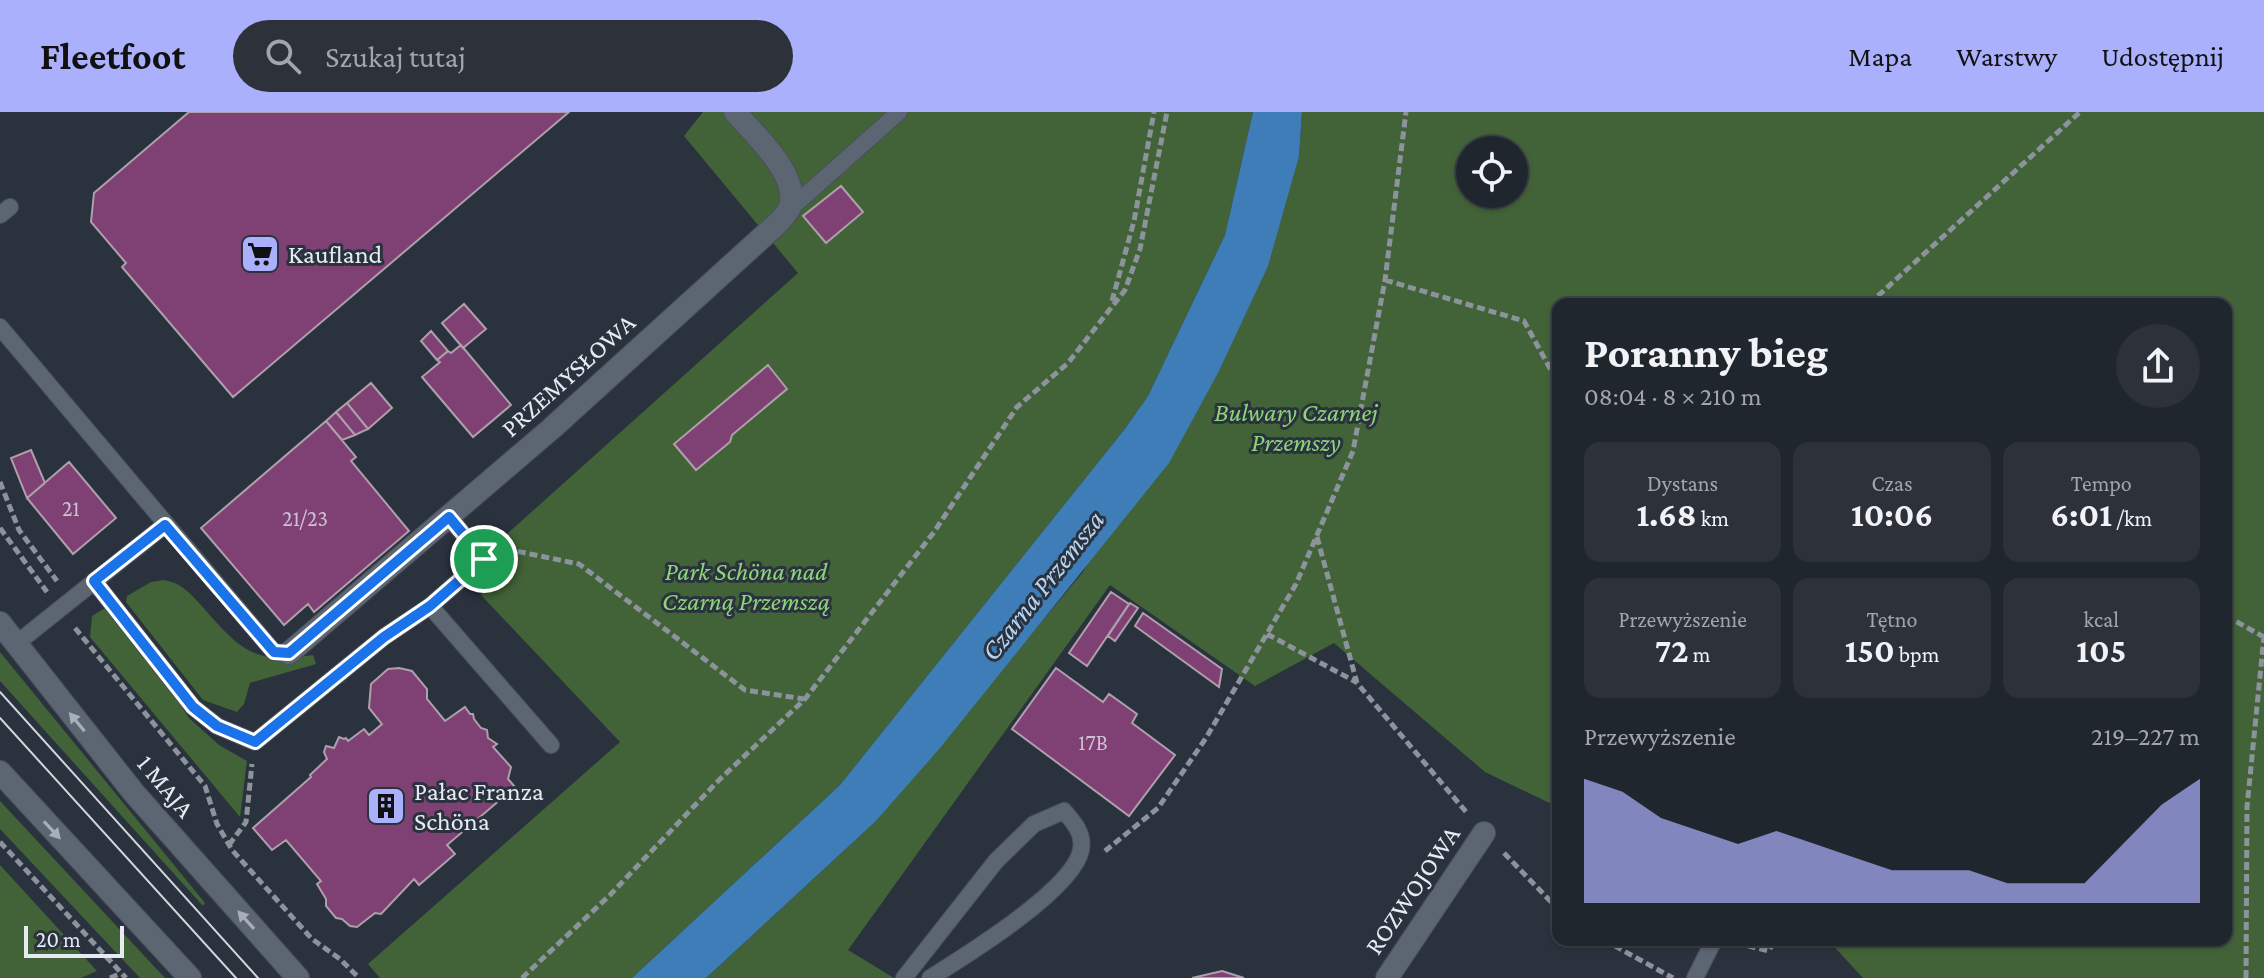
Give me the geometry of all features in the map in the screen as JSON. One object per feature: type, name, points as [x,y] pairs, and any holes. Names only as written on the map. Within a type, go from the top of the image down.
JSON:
[{"type":"street","points":[[735,112],[786,171],[790,209]]},
{"type":"street","name":"PRZEMYSŁOWA","points":[[289,653],[551,429],[790,209]]},
{"type":"street","name":"1 MAJA","points":[[0,623],[134,793],[298,978]]},
{"type":"street","points":[[0,772],[190,978]]},
{"type":"street","name":"ROZWOJOWA","points":[[1387,978],[1484,833]]},
{"type":"lane","points":[[790,209],[899,112]]},
{"type":"lane","points":[[0,327],[274,652],[289,653]]},
{"type":"lane","points":[[94,581],[193,707],[217,726],[255,742],[384,637],[430,606],[484,559],[449,517]]},
{"type":"lane","points":[[16,644],[165,525]]},
{"type":"lane","points":[[430,606],[551,745]]},
{"type":"lane","points":[[904,978],[996,861],[1034,824],[1064,811],[1080,831],[1081,851],[1062,881],[985,944],[930,978]]},
{"type":"lane","points":[[1695,978],[1711,946]]},
{"type":"path","points":[[1109,309],[1126,254],[1154,112]]},
{"type":"path","points":[[522,978],[609,896],[718,781],[805,699],[934,532],[1017,407],[1068,363],[1125,290],[1136,263],[1167,112]]},
{"type":"path","points":[[1062,881],[1158,808],[1206,738],[1296,584],[1353,451],[1385,280],[1406,112]]},
{"type":"path","points":[[1876,298],[2080,112]]},
{"type":"path","points":[[1385,280],[1524,321],[1552,372]]},
{"type":"path","points":[[0,482],[19,530],[65,604]]},
{"type":"path","points":[[0,528],[65,604],[201,780],[211,798],[215,819],[229,845],[312,939],[340,959],[359,978]]},
{"type":"path","points":[[1317,536],[1357,683]]},
{"type":"path","points":[[484,559],[506,549],[579,564],[745,690],[805,699]]},
{"type":"path","points":[[2232,619],[2264,637],[2247,807],[2246,978]]},
{"type":"path","points":[[1267,634],[1357,683],[1484,833],[1552,903]]},
{"type":"path","points":[[229,845],[246,822],[255,742]]},
{"type":"path","points":[[0,842],[123,976]]},
{"type":"path","points":[[1615,946],[1674,978]]},
{"type":"path","points":[[1746,946],[1769,951],[1771,946]]},
{"type":"path","points":[[110,978],[123,976]]},
{"type":"green space","name":"Park Schöna nad Czarną Przemszą","points":[[703,112],[1253,112],[1225,235],[1148,396],[840,785],[632,978],[380,978],[368,964],[620,742],[481,595],[507,534],[798,273],[684,136]]},
{"type":"green space","name":"Bulwary Czarnej Przemszy","points":[[1302,112],[2264,112],[2264,978],[1863,978],[1834,946],[2232,946],[2232,298],[1552,298],[1552,804],[1485,772],[1334,643],[1255,686],[1110,585],[848,950],[894,978],[706,978],[875,822],[1083,572],[1299,156]]},
{"type":"green space","points":[[164,580],[188,592],[225,632],[248,650],[275,658],[313,655],[316,664],[250,683],[244,704],[237,712],[203,700],[126,602],[127,596],[151,582]]},
{"type":"green space","points":[[105,608],[152,663],[189,718],[219,745],[247,761],[240,817],[90,637],[92,616]]},
{"type":"green space","points":[[0,652],[205,903],[203,906],[0,681]]},
{"type":"green space","points":[[0,801],[165,978],[140,978],[0,829]]},
{"type":"green space","points":[[0,865],[97,971],[81,978],[0,978]]},
{"type":"water","name":"Czarna Przemsza","points":[[1253,112],[1302,112],[1299,156],[1268,266],[1218,373],[1169,463],[940,748],[875,822],[706,978],[632,978],[840,785],[1124,430],[1148,396],[1225,235]]},
{"type":"building","name":"Kaufland","points":[[189,112],[569,112],[233,397],[122,267],[126,263],[91,222],[94,193]]},
{"type":"building","points":[[841,186],[863,212],[826,243],[803,216]]},
{"type":"building","points":[[464,304],[486,329],[463,348],[442,323]]},
{"type":"building","points":[[431,331],[448,351],[437,360],[421,341]]},
{"type":"building","points":[[461,345],[511,405],[473,437],[422,377],[440,362],[437,360]]},
{"type":"building","points":[[768,365],[787,389],[696,470],[674,444]]},
{"type":"building","points":[[371,383],[392,408],[368,429],[347,403]]},
{"type":"building","points":[[347,403],[368,429],[355,435],[336,412]]},
{"type":"building","points":[[336,412],[355,435],[342,440],[326,421]]},
{"type":"building","points":[[326,421],[356,457],[351,461],[409,531],[314,612],[308,604],[284,625],[201,528]]},
{"type":"building","points":[[31,450],[45,483],[27,498],[11,458]]},
{"type":"building","points":[[69,462],[116,518],[73,554],[27,498]]},
{"type":"building","points":[[1111,592],[1129,604],[1087,666],[1069,653]]},
{"type":"building","points":[[1130,603],[1138,608],[1115,641],[1108,636]]},
{"type":"building","points":[[1143,613],[1222,669],[1219,687],[1135,626]]},
{"type":"building","points":[[1056,668],[1103,702],[1109,694],[1137,714],[1132,723],[1175,755],[1129,816],[1012,729]]},
{"type":"building","name":"Pałac Franza Schöna","points":[[388,669],[412,671],[427,689],[427,699],[445,721],[465,707],[473,714],[481,728],[487,730],[488,738],[497,744],[493,747],[511,767],[508,779],[515,787],[505,792],[507,794],[447,845],[455,854],[419,885],[414,879],[381,914],[375,913],[357,927],[350,926],[336,918],[326,906],[326,899],[317,884],[321,881],[286,840],[272,850],[253,828],[311,777],[327,759],[324,752],[326,746],[334,748],[339,737],[348,741],[364,729],[369,735],[382,724],[369,708],[371,684]]},
{"type":"building","points":[[1222,971],[1244,978],[1192,978]]},
{"type":"tram line","points":[[0,692],[258,978]]},
{"type":"tram line","points":[[0,718],[236,978]]},
{"type":"place","name":"Kaufland","points":[[260,254]]},
{"type":"place","name":"Pałac Franza Schöna","points":[[386,806]]},
{"type":"route","points":[[449,517],[484,559],[430,606],[384,637],[255,742],[217,726],[193,707],[94,581],[165,525],[274,652],[289,653],[449,517]]}]
